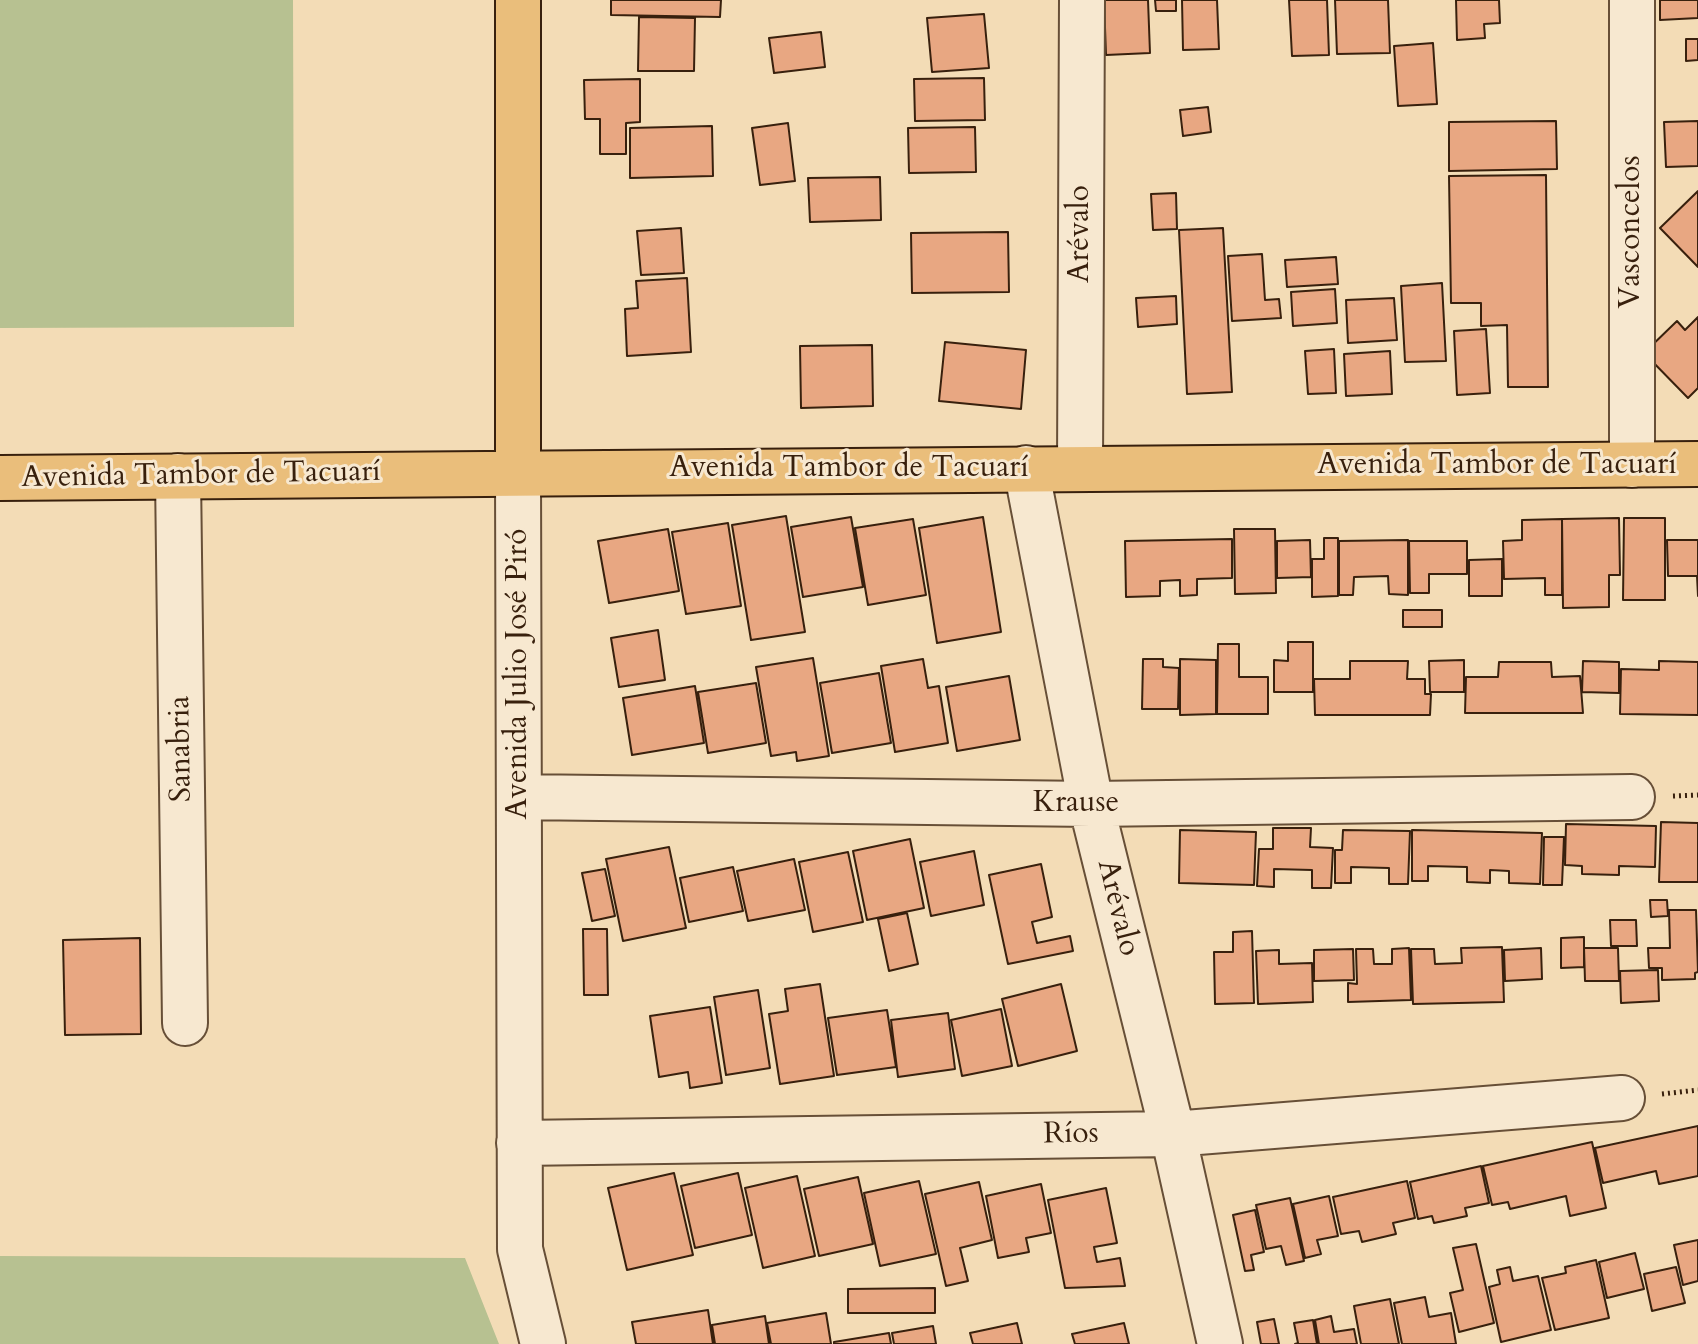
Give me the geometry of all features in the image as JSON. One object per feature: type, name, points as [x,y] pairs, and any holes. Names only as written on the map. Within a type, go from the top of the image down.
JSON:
[{"type":"main road","name":"Avenida Julio José Piró","points":[[518,0],[518,471]]},
{"type":"main road","name":"Avenida Tambor de Tacuarí","points":[[0,478],[518,471],[1698,464]]},
{"type":"street","name":"Arévalo","points":[[1080,468],[1082,0]]},
{"type":"street","name":"Vasconcelos","points":[[1632,0],[1632,465]]},
{"type":"street","name":"Arévalo","points":[[1026,468],[1091,804],[1173,1134],[1220,1344]]},
{"type":"street","name":"Avenida Julio José Piró","points":[[518,471],[520,1249],[543,1344]]},
{"type":"street","name":"Sanabria","points":[[178,476],[185,1023]]},
{"type":"street","name":"Krause","points":[[519,797],[1091,804],[1632,797]]},
{"type":"street","name":"Ríos","points":[[519,1143],[1173,1134],[1622,1098]]},
{"type":"green space","points":[[0,0],[293,0],[294,327],[0,328]]},
{"type":"green space","points":[[0,1256],[465,1258],[499,1344],[0,1344]]},
{"type":"building","points":[[611,0],[721,0],[720,17],[611,15]]},
{"type":"building","points":[[1104,0],[1148,0],[1150,53],[1106,55]]},
{"type":"building","points":[[1155,0],[1176,0],[1176,11],[1156,11]]},
{"type":"building","points":[[1182,0],[1217,0],[1219,49],[1183,50]]},
{"type":"building","points":[[1289,0],[1327,0],[1329,55],[1292,56]]},
{"type":"building","points":[[1335,0],[1388,0],[1390,53],[1337,54]]},
{"type":"building","points":[[1456,0],[1499,0],[1500,23],[1484,24],[1485,38],[1457,40]]},
{"type":"building","points":[[1660,0],[1698,0],[1698,18],[1660,20]]},
{"type":"building","points":[[984,14],[989,68],[932,72],[927,18]]},
{"type":"building","points":[[639,17],[695,18],[694,71],[638,71]]},
{"type":"building","points":[[821,32],[825,67],[774,73],[769,38]]},
{"type":"building","points":[[1686,39],[1698,39],[1698,60],[1686,61]]},
{"type":"building","points":[[1433,43],[1437,104],[1398,106],[1394,46]]},
{"type":"building","points":[[984,78],[985,120],[915,121],[914,79]]},
{"type":"building","points":[[640,79],[640,122],[626,123],[626,154],[600,154],[600,119],[585,119],[584,80]]},
{"type":"building","points":[[1208,107],[1211,132],[1183,136],[1180,110]]},
{"type":"building","points":[[1556,121],[1557,169],[1449,171],[1449,122]]},
{"type":"building","points":[[1698,121],[1698,166],[1666,167],[1664,122]]},
{"type":"building","points":[[788,123],[795,181],[760,185],[752,128]]},
{"type":"building","points":[[712,126],[713,176],[630,178],[630,128]]},
{"type":"building","points":[[975,127],[976,172],[909,173],[908,128]]},
{"type":"building","points":[[1546,175],[1548,387],[1508,387],[1507,325],[1481,326],[1481,303],[1451,303],[1449,176]]},
{"type":"building","points":[[880,177],[881,220],[810,222],[808,178]]},
{"type":"building","points":[[1698,191],[1698,267],[1660,228]]},
{"type":"building","points":[[1176,193],[1177,229],[1153,230],[1151,194]]},
{"type":"building","points":[[681,228],[684,273],[641,275],[637,231]]},
{"type":"building","points":[[1223,228],[1232,392],[1187,394],[1179,230]]},
{"type":"building","points":[[1008,232],[1009,292],[912,293],[911,233]]},
{"type":"building","points":[[1262,254],[1265,300],[1279,299],[1281,318],[1232,321],[1228,256]]},
{"type":"building","points":[[1336,257],[1338,284],[1287,287],[1285,260]]},
{"type":"building","points":[[687,278],[691,352],[627,356],[625,309],[638,308],[636,281]]},
{"type":"building","points":[[1442,283],[1446,361],[1405,362],[1401,286]]},
{"type":"building","points":[[1335,289],[1337,323],[1293,326],[1291,292]]},
{"type":"building","points":[[1176,296],[1177,324],[1138,327],[1136,298]]},
{"type":"building","points":[[1394,298],[1397,340],[1348,343],[1346,300]]},
{"type":"building","points":[[1698,317],[1698,388],[1688,398],[1644,353],[1677,321],[1685,330]]},
{"type":"building","points":[[1486,329],[1490,393],[1457,395],[1454,331]]},
{"type":"building","points":[[945,342],[1026,350],[1021,409],[939,401]]},
{"type":"building","points":[[872,345],[873,406],[801,408],[800,346]]},
{"type":"building","points":[[1334,349],[1336,393],[1308,394],[1305,351]]},
{"type":"building","points":[[1390,351],[1392,394],[1346,396],[1344,354]]},
{"type":"building","points":[[786,516],[805,632],[751,640],[732,525]]},
{"type":"building","points":[[851,517],[863,587],[803,597],[791,527]]},
{"type":"building","points":[[983,517],[1001,632],[937,643],[919,528]]},
{"type":"building","points":[[1619,518],[1620,575],[1609,575],[1609,607],[1563,608],[1562,519]]},
{"type":"building","points":[[1624,518],[1665,518],[1665,600],[1623,600]]},
{"type":"building","points":[[913,519],[926,595],[868,605],[855,528]]},
{"type":"building","points":[[1562,519],[1562,595],[1545,595],[1545,578],[1504,579],[1503,541],[1522,540],[1522,520]]},
{"type":"building","points":[[728,523],[741,606],[686,614],[672,532]]},
{"type":"building","points":[[668,529],[679,591],[609,603],[598,541]]},
{"type":"building","points":[[1234,529],[1275,529],[1276,593],[1235,594]]},
{"type":"building","points":[[1324,538],[1338,538],[1338,596],[1312,597],[1312,559],[1324,559]]},
{"type":"building","points":[[1232,539],[1232,578],[1197,579],[1197,595],[1180,596],[1180,580],[1160,581],[1160,596],[1126,597],[1125,541]]},
{"type":"building","points":[[1310,540],[1311,577],[1277,578],[1277,541]]},
{"type":"building","points":[[1408,540],[1408,595],[1389,594],[1388,576],[1354,577],[1353,595],[1339,595],[1339,541]]},
{"type":"building","points":[[1667,540],[1698,540],[1698,596],[1697,576],[1668,576]]},
{"type":"building","points":[[1409,541],[1467,541],[1467,574],[1429,574],[1429,593],[1410,593]]},
{"type":"building","points":[[1502,559],[1502,596],[1469,596],[1469,560]]},
{"type":"building","points":[[1403,610],[1442,610],[1442,627],[1403,627]]},
{"type":"building","points":[[658,630],[665,680],[619,687],[611,638]]},
{"type":"building","points":[[1288,642],[1313,642],[1313,692],[1274,692],[1274,660],[1288,661]]},
{"type":"building","points":[[1218,644],[1239,644],[1239,677],[1268,677],[1268,714],[1217,714]]},
{"type":"building","points":[[813,658],[829,756],[797,761],[796,752],[771,756],[756,667]]},
{"type":"building","points":[[923,659],[928,688],[939,686],[948,743],[895,752],[881,666]]},
{"type":"building","points":[[1143,659],[1163,659],[1163,667],[1179,668],[1178,709],[1142,709]]},
{"type":"building","points":[[1180,659],[1216,660],[1216,714],[1180,715]]},
{"type":"building","points":[[1464,660],[1464,692],[1430,692],[1429,661]]},
{"type":"building","points":[[1350,661],[1408,661],[1407,679],[1425,679],[1425,694],[1431,694],[1430,715],[1315,715],[1314,679],[1350,679]]},
{"type":"building","points":[[1583,661],[1619,662],[1619,693],[1582,692]]},
{"type":"building","points":[[1659,661],[1698,662],[1698,715],[1620,714],[1621,669],[1659,670]]},
{"type":"building","points":[[1499,662],[1551,662],[1552,677],[1580,676],[1583,713],[1465,713],[1466,677],[1498,677]]},
{"type":"building","points":[[879,673],[891,743],[832,753],[820,683]]},
{"type":"building","points":[[1009,676],[1020,740],[957,751],[946,687]]},
{"type":"building","points":[[756,683],[766,743],[708,753],[698,692]]},
{"type":"building","points":[[695,686],[704,743],[632,755],[623,698]]},
{"type":"building","points":[[1661,822],[1698,823],[1698,882],[1659,882]]},
{"type":"building","points":[[1566,824],[1656,826],[1655,867],[1619,866],[1619,875],[1582,874],[1582,866],[1565,865]]},
{"type":"building","points":[[1273,828],[1311,828],[1310,847],[1333,848],[1331,888],[1312,888],[1312,870],[1274,869],[1274,887],[1257,886],[1259,849],[1273,849]]},
{"type":"building","points":[[1180,830],[1256,832],[1254,885],[1179,883]]},
{"type":"building","points":[[1343,830],[1410,831],[1408,884],[1389,884],[1389,868],[1351,867],[1351,883],[1335,883],[1335,850],[1342,850]]},
{"type":"building","points":[[1412,830],[1542,833],[1540,884],[1509,883],[1509,871],[1490,870],[1490,883],[1467,882],[1467,867],[1428,866],[1428,881],[1412,881]]},
{"type":"building","points":[[1544,837],[1564,837],[1562,885],[1543,885]]},
{"type":"building","points":[[910,839],[924,908],[867,920],[853,851]]},
{"type":"building","points":[[669,847],[686,928],[623,941],[606,859]]},
{"type":"building","points":[[974,851],[984,905],[931,916],[920,862]]},
{"type":"building","points":[[848,852],[863,922],[813,932],[799,862]]},
{"type":"building","points":[[794,859],[805,910],[748,921],[737,871]]},
{"type":"building","points":[[1041,864],[1052,917],[1032,922],[1037,943],[1070,936],[1073,951],[1008,964],[989,875]]},
{"type":"building","points":[[733,867],[743,911],[689,922],[680,878]]},
{"type":"building","points":[[605,869],[615,916],[592,921],[582,873]]},
{"type":"building","points":[[1650,900],[1667,900],[1668,916],[1651,917]]},
{"type":"building","points":[[1669,910],[1696,910],[1698,972],[1695,979],[1662,980],[1662,968],[1649,968],[1648,948],[1670,948]]},
{"type":"building","points":[[907,913],[918,964],[889,971],[878,919]]},
{"type":"building","points":[[1610,920],[1636,920],[1637,946],[1611,946]]},
{"type":"building","points":[[583,929],[607,929],[608,995],[584,995]]},
{"type":"building","points":[[1252,931],[1254,1003],[1215,1004],[1214,952],[1233,952],[1233,932]]},
{"type":"building","points":[[1584,937],[1584,967],[1561,968],[1561,938]]},
{"type":"building","points":[[140,938],[141,1034],[65,1035],[63,940]]},
{"type":"building","points":[[1502,947],[1504,1002],[1413,1004],[1411,949],[1434,949],[1435,964],[1462,963],[1461,948]]},
{"type":"building","points":[[1409,948],[1411,1000],[1348,1002],[1348,983],[1357,984],[1356,949],[1373,949],[1374,964],[1392,964],[1392,949]]},
{"type":"building","points":[[1541,948],[1542,979],[1505,981],[1504,950]]},
{"type":"building","points":[[1584,948],[1618,948],[1619,981],[1585,981]]},
{"type":"building","points":[[1353,949],[1354,980],[1314,981],[1314,950]]},
{"type":"building","points":[[1279,950],[1279,964],[1312,963],[1313,1002],[1258,1004],[1256,951]]},
{"type":"building","points":[[1658,970],[1659,1001],[1621,1003],[1620,971]]},
{"type":"building","points":[[820,984],[834,1076],[780,1084],[769,1014],[788,1011],[785,989]]},
{"type":"building","points":[[1061,984],[1077,1051],[1018,1066],[1002,999]]},
{"type":"building","points":[[758,990],[770,1068],[726,1075],[714,997]]},
{"type":"building","points":[[710,1007],[722,1083],[690,1088],[688,1072],[659,1077],[650,1016]]},
{"type":"building","points":[[1001,1009],[1012,1066],[962,1076],[951,1020]]},
{"type":"building","points":[[887,1010],[896,1067],[837,1075],[828,1018]]},
{"type":"building","points":[[948,1013],[955,1069],[898,1077],[891,1020]]},
{"type":"building","points":[[1698,1126],[1698,1176],[1659,1184],[1656,1171],[1603,1183],[1595,1148]]},
{"type":"building","points":[[1592,1142],[1606,1208],[1570,1216],[1566,1196],[1510,1209],[1508,1202],[1492,1205],[1483,1166]]},
{"type":"building","points":[[1481,1166],[1489,1203],[1465,1208],[1467,1216],[1434,1223],[1432,1216],[1418,1219],[1410,1182]]},
{"type":"building","points":[[674,1173],[693,1255],[627,1270],[608,1188]]},
{"type":"building","points":[[738,1173],[752,1235],[695,1248],[681,1186]]},
{"type":"building","points":[[797,1176],[815,1256],[763,1268],[745,1188]]},
{"type":"building","points":[[858,1177],[873,1244],[819,1256],[804,1189]]},
{"type":"building","points":[[919,1181],[936,1254],[880,1266],[864,1193]]},
{"type":"building","points":[[1407,1181],[1415,1218],[1393,1223],[1396,1234],[1362,1242],[1359,1231],[1341,1234],[1333,1197]]},
{"type":"building","points":[[979,1182],[992,1240],[960,1248],[968,1281],[946,1286],[925,1194]]},
{"type":"building","points":[[1041,1184],[1051,1233],[1026,1238],[1029,1252],[998,1258],[986,1196]]},
{"type":"building","points":[[1106,1188],[1117,1243],[1094,1247],[1097,1262],[1120,1258],[1125,1286],[1065,1288],[1048,1200]]},
{"type":"building","points":[[1329,1196],[1338,1236],[1317,1240],[1321,1254],[1305,1258],[1293,1204]]},
{"type":"building","points":[[1290,1198],[1304,1261],[1286,1265],[1281,1246],[1266,1249],[1256,1205]]},
{"type":"building","points":[[1255,1210],[1264,1252],[1251,1255],[1254,1270],[1245,1271],[1233,1215]]},
{"type":"building","points":[[1698,1240],[1698,1281],[1683,1285],[1674,1245]]},
{"type":"building","points":[[1476,1244],[1494,1323],[1459,1332],[1450,1293],[1463,1290],[1453,1248]]},
{"type":"building","points":[[1635,1253],[1644,1289],[1607,1298],[1599,1262]]},
{"type":"building","points":[[1596,1260],[1609,1318],[1555,1330],[1542,1278],[1566,1273],[1565,1267]]},
{"type":"building","points":[[1510,1267],[1513,1281],[1538,1276],[1551,1330],[1501,1342],[1489,1287],[1500,1284],[1497,1270]]},
{"type":"building","points":[[1676,1267],[1685,1303],[1652,1311],[1644,1274]]},
{"type":"building","points":[[935,1288],[935,1313],[848,1313],[848,1289]]},
{"type":"building","points":[[1425,1297],[1429,1317],[1451,1313],[1456,1344],[1402,1344],[1394,1303]]},
{"type":"building","points":[[1390,1299],[1399,1344],[1361,1344],[1354,1306]]},
{"type":"building","points":[[708,1310],[713,1344],[636,1344],[632,1322]]},
{"type":"building","points":[[826,1313],[831,1344],[771,1344],[767,1323]]},
{"type":"building","points":[[765,1316],[769,1344],[715,1344],[712,1325]]},
{"type":"building","points":[[1331,1316],[1334,1332],[1354,1329],[1357,1344],[1319,1344],[1315,1320]]},
{"type":"building","points":[[1274,1319],[1279,1344],[1261,1344],[1257,1322]]},
{"type":"building","points":[[1313,1320],[1317,1344],[1295,1344],[1298,1343],[1294,1323]]},
{"type":"building","points":[[1017,1323],[1022,1344],[973,1344],[970,1333]]},
{"type":"building","points":[[1124,1323],[1129,1344],[1075,1344],[1072,1334]]},
{"type":"building","points":[[933,1326],[936,1344],[894,1344],[892,1333]]},
{"type":"building","points":[[889,1333],[891,1344],[834,1344],[834,1342]]}]
